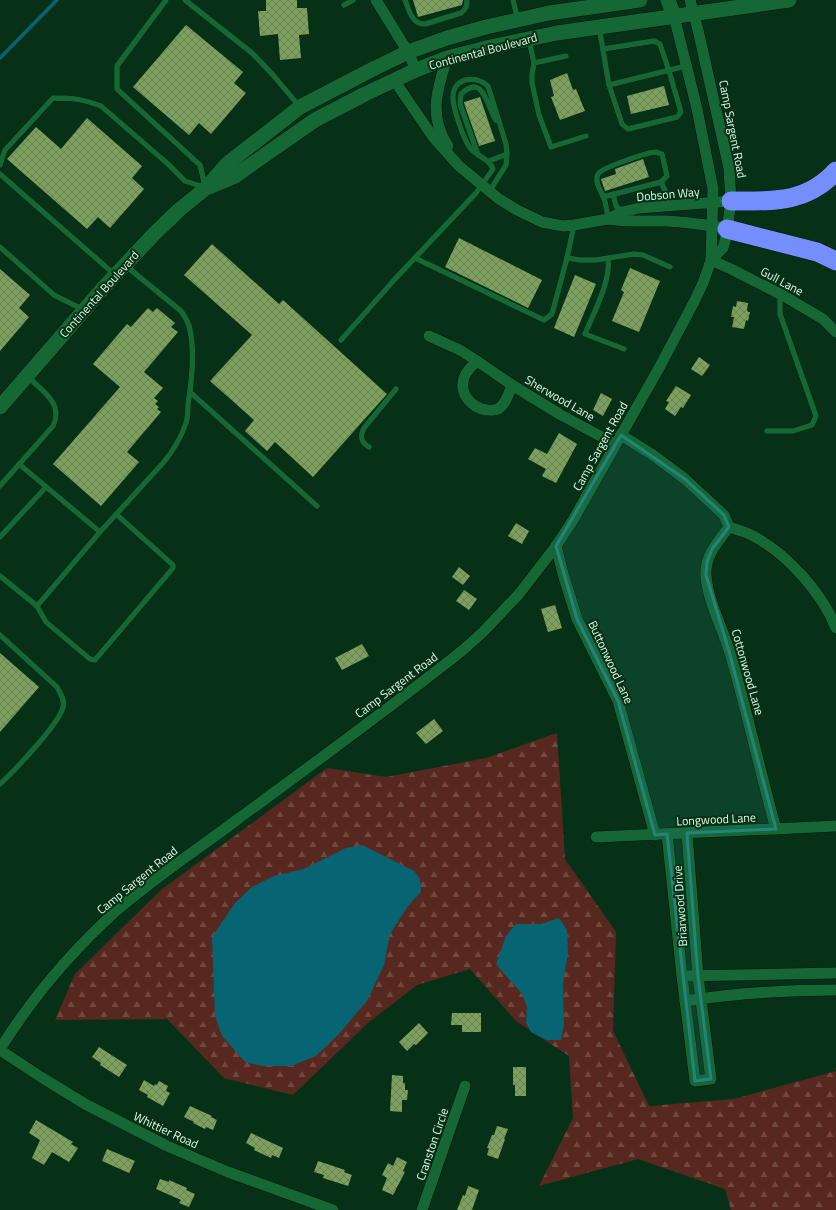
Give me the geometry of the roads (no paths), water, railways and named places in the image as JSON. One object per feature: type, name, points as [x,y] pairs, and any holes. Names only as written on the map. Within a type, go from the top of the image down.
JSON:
[{"type":"highway","points":[[722,202],[780,200],[799,196],[818,187],[836,171]]},
{"type":"highway","points":[[720,227],[818,252],[836,261]]},
{"type":"main road","name":"Continental Boulevard","points":[[0,406],[120,269],[179,210],[206,188],[227,164],[300,107],[350,80],[408,52],[448,38],[593,3],[640,0]]},
{"type":"main road","points":[[668,0],[674,16]]},
{"type":"main road","name":"Continental Boulevard","points":[[206,188],[235,176],[315,120],[394,80],[448,58],[529,38],[674,16],[692,6],[789,0]]},
{"type":"street","points":[[376,0],[408,52],[416,70]]},
{"type":"street","name":"Camp Sargent Road","points":[[0,1049],[35,998],[60,968],[87,939],[116,912],[157,878],[464,650],[520,594],[556,546],[590,492],[659,368],[694,302],[703,283],[711,260],[723,248],[720,227],[722,202],[729,168],[692,6]]},
{"type":"street","name":"Camp Sargent Road","points":[[674,16],[707,153],[713,189],[722,202],[720,227]]},
{"type":"street","name":"Dobson Way","points":[[448,58],[438,89],[436,113],[441,136],[460,166]]},
{"type":"street","name":"Dobson Way","points":[[394,80],[433,137],[460,166],[485,188],[517,210],[542,222],[563,226],[574,225],[608,219],[622,212],[639,208],[722,202]]},
{"type":"street","name":"Dobson Way","points":[[608,219],[623,222],[690,223],[720,227]]},
{"type":"street","name":"Gull Lane","points":[[711,260],[780,294],[823,319],[836,332]]},
{"type":"street","name":"Sherwood Lane","points":[[429,336],[460,350],[512,385],[561,415],[653,455],[685,479],[724,515],[729,527]]},
{"type":"street","name":"Sherwood Lane","points":[[477,362],[469,369],[464,379],[463,388],[472,404],[478,408],[492,410],[498,408],[506,400],[512,385]]},
{"type":"street","points":[[729,527],[744,531],[756,537],[788,561],[822,602],[836,628]]},
{"type":"street","name":"Cottonwood Lane","points":[[729,527],[712,549],[707,562],[706,575],[712,601],[732,659],[776,829]]},
{"type":"street","name":"Buttonwood Lane","points":[[556,546],[577,620],[618,701],[655,835]]},
{"type":"street","name":"Longwood Lane","points":[[596,837],[836,826]]},
{"type":"street","name":"Briarwood Drive","points":[[667,834],[695,1081],[711,1079],[698,976],[687,833]]},
{"type":"street","points":[[682,976],[836,973]]},
{"type":"street","points":[[685,1001],[724,995],[789,990],[836,990]]},
{"type":"street","name":"Whittier Road","points":[[0,1049],[41,1077],[85,1104],[167,1146],[228,1172],[333,1210]]},
{"type":"street","name":"Cranston Circle","points":[[422,1210],[465,1086]]},
{"type":"lane","points":[[166,0],[117,66],[117,89],[200,165],[206,188]]},
{"type":"lane","points":[[185,0],[252,53],[300,107]]},
{"type":"lane","points":[[344,5],[353,0]]},
{"type":"lane","points":[[405,0],[413,20],[420,24],[425,24],[461,13],[467,6],[467,0]]},
{"type":"lane","points":[[513,0],[518,20]]},
{"type":"lane","points":[[599,27],[609,85],[622,124],[628,128],[677,117],[681,112],[660,44],[654,41],[603,49]]},
{"type":"lane","points":[[529,38],[534,63],[532,83],[540,114],[551,146],[586,136]]},
{"type":"lane","points":[[534,63],[566,56]]},
{"type":"lane","points":[[609,85],[686,66]]},
{"type":"lane","points":[[342,340],[415,258],[476,193],[485,188],[506,165],[507,154],[488,86],[478,80],[468,80],[460,82],[455,87],[453,102],[469,147],[478,156],[489,161],[493,169],[485,188]]},
{"type":"lane","points":[[478,156],[460,104],[461,94],[466,89],[475,87],[481,89],[485,94],[492,115],[500,125]]},
{"type":"lane","points":[[0,165],[5,150],[53,98],[72,98],[88,101],[101,106],[168,164],[185,181],[206,188]]},
{"type":"lane","points":[[603,197],[661,182],[667,176],[662,154],[656,152],[649,153],[601,170],[598,174],[597,180],[608,219]]},
{"type":"lane","points":[[489,161],[507,154]]},
{"type":"lane","points":[[0,174],[120,269],[180,311],[187,319],[190,328],[192,356],[190,392],[186,421],[172,451],[37,606]]},
{"type":"lane","points":[[661,182],[672,205]]},
{"type":"lane","points":[[613,194],[616,206],[622,212]]},
{"type":"lane","points":[[415,258],[544,320],[552,314],[574,225]]},
{"type":"lane","points":[[0,247],[54,295],[84,310]]},
{"type":"lane","points":[[567,258],[580,260],[608,259],[634,254],[643,255],[670,267]]},
{"type":"lane","points":[[608,259],[609,268],[607,279],[585,334],[624,349]]},
{"type":"lane","points":[[767,431],[792,431],[812,425],[816,416],[780,314],[780,294]]},
{"type":"lane","points":[[0,486],[53,426],[56,420],[55,405],[52,399],[27,376]]},
{"type":"lane","points":[[369,447],[362,441],[361,433],[396,389]]},
{"type":"lane","points":[[190,392],[317,506]]},
{"type":"lane","points":[[19,464],[100,532]]},
{"type":"lane","points":[[0,537],[46,487]]},
{"type":"lane","points":[[0,576],[37,606],[46,622],[90,659],[95,660],[173,568],[173,565],[116,514]]},
{"type":"lane","points":[[0,635],[57,687],[62,696],[63,706],[52,727],[0,784]]},
{"type":"water","points":[[362,845],[414,871],[420,879],[421,892],[408,906],[390,934],[384,965],[367,1001],[338,1035],[316,1056],[291,1066],[262,1066],[245,1062],[222,1036],[215,1016],[212,937],[235,903],[252,887],[274,876],[304,869],[346,848]]},
{"type":"water","points":[[559,918],[567,930],[568,952],[563,984],[564,1025],[561,1040],[546,1040],[531,1032],[526,1023],[527,1007],[522,994],[496,964],[506,936],[516,924],[541,924]]},
{"type":"waterway","points":[[0,58],[57,0]]}]
